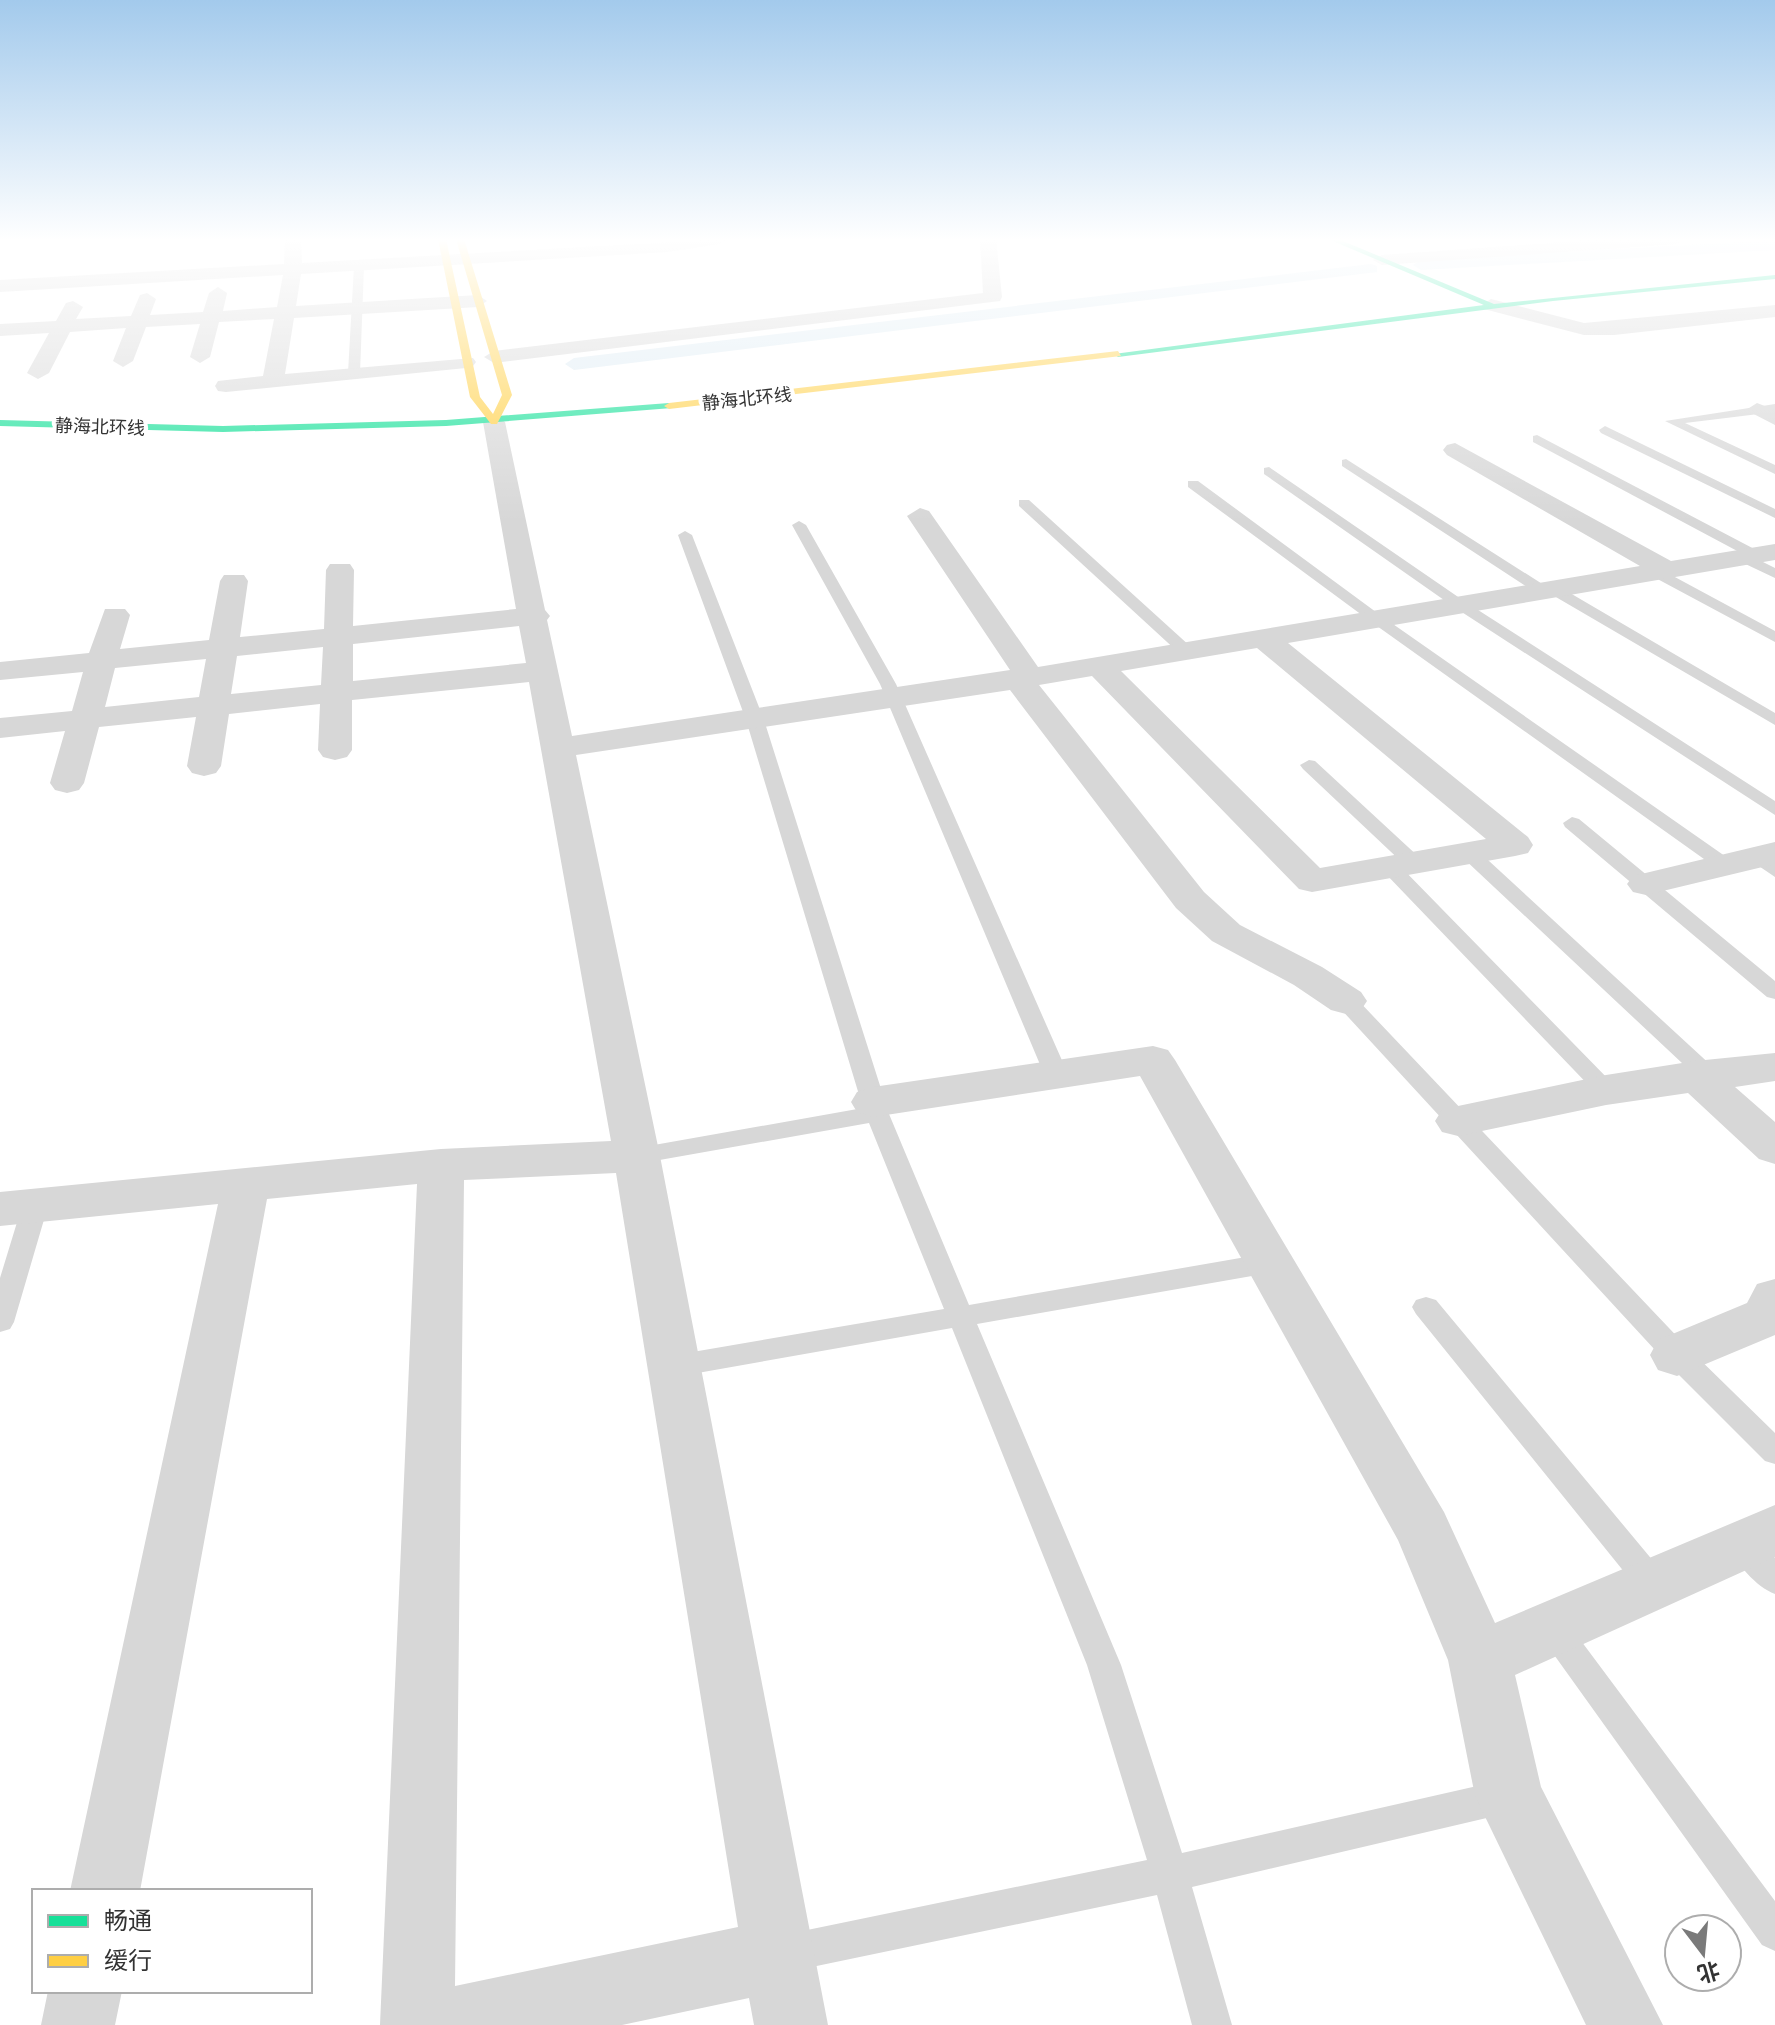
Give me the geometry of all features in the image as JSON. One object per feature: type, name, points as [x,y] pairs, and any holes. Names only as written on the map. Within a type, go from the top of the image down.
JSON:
[{"type":"main road","points":[[460,334],[466,362],[499,402]]},
{"type":"main road","points":[[487,334],[494,357],[499,402]]},
{"type":"main road","name":"静海北环线","points":[[3,423],[256,429],[499,402],[849,388],[1271,334]]},
{"type":"main road","points":[[222,394],[259,402]]},
{"type":"main road","name":"静海北环线","points":[[451,398],[499,402]]},
{"type":"main road","points":[[3,423],[40,404]]},
{"type":"street","points":[[38,373],[59,334]]},
{"type":"street","points":[[123,361],[134,334]]},
{"type":"street","points":[[200,357],[206,334]]},
{"type":"street","points":[[273,381],[281,334]]},
{"type":"street","points":[[494,357],[689,334]]},
{"type":"street","points":[[222,394],[273,381],[466,362]]},
{"type":"street","points":[[499,402],[542,671],[637,1156],[791,2025]]},
{"type":"street","points":[[1455,450],[1660,571]]},
{"type":"street","points":[[920,516],[1023,677],[1190,900],[1226,933],[1308,976],[1346,1001]]},
{"type":"street","points":[[558,748],[894,700],[1660,571],[1762,560]]},
{"type":"street","points":[[335,750],[340,570]]},
{"type":"street","points":[[204,766],[234,581]]},
{"type":"street","points":[[67,783],[115,615]]},
{"type":"street","points":[[0,671],[535,616]]},
{"type":"street","points":[[1098,665],[1312,881],[1515,845],[1262,637]]},
{"type":"street","points":[[0,728],[542,671]]},
{"type":"street","points":[[1646,884],[1758,862]]},
{"type":"street","points":[[875,1108],[1056,1074],[1153,1060],[1423,1530],[1480,1660],[1509,1796],[1626,2025]]},
{"type":"street","points":[[1458,1121],[1606,1090],[1701,1074],[1775,1067]]},
{"type":"street","points":[[1701,1074],[1775,1148]]},
{"type":"street","points":[[18,1208],[441,1165],[637,1156]]},
{"type":"street","points":[[417,2025],[441,1165]]},
{"type":"street","points":[[105,1889],[246,1184]]},
{"type":"street","points":[[1677,1355],[1766,1317],[1775,1298]]},
{"type":"street","points":[[1480,1660],[1653,1584],[1764,1551]]},
{"type":"street","points":[[449,2025],[778,1955]]},
{"type":"street","points":[[78,2025],[85,1993]]},
{"type":"lane","points":[[354,373],[355,334]]},
{"type":"lane","points":[[1769,412],[1671,421],[1775,470]]},
{"type":"lane","points":[[1605,430],[1775,514]]},
{"type":"lane","points":[[1537,439],[1762,560]]},
{"type":"lane","points":[[1346,463],[1548,590],[1775,720]]},
{"type":"lane","points":[[1269,471],[1459,604],[1775,809]]},
{"type":"lane","points":[[1193,484],[1375,618],[1758,862]]},
{"type":"lane","points":[[1024,503],[1185,650]]},
{"type":"lane","points":[[799,525],[888,684],[1056,1074]]},
{"type":"lane","points":[[685,535],[755,720],[875,1108],[1104,1665],[1170,1874],[1212,2025]]},
{"type":"lane","points":[[1660,571],[1775,637]]},
{"type":"lane","points":[[1309,765],[1606,1090]]},
{"type":"lane","points":[[1572,823],[1775,992]]},
{"type":"lane","points":[[1469,853],[1701,1074]]},
{"type":"lane","points":[[1346,1001],[1677,1355],[1775,1452]]},
{"type":"lane","points":[[637,1156],[875,1108]]},
{"type":"lane","points":[[0,1322],[18,1208]]},
{"type":"lane","points":[[675,1366],[1269,1263]]},
{"type":"lane","points":[[1426,1307],[1653,1584]]},
{"type":"lane","points":[[1553,1628],[1775,1932]]},
{"type":"lane","points":[[778,1955],[1170,1874],[1509,1796]]},
{"type":"waterway","points":[[574,364],[830,334]]},
{"type":"traffic: fast","points":[[1118,354],[1280,334]]},
{"type":"traffic: fast","points":[[0,423],[223,429],[446,423],[669,406]]},
{"type":"traffic: slow","points":[[462,334],[475,397],[494,422],[507,395],[488,334]]},
{"type":"traffic: slow","points":[[669,406],[1118,354]]}]
